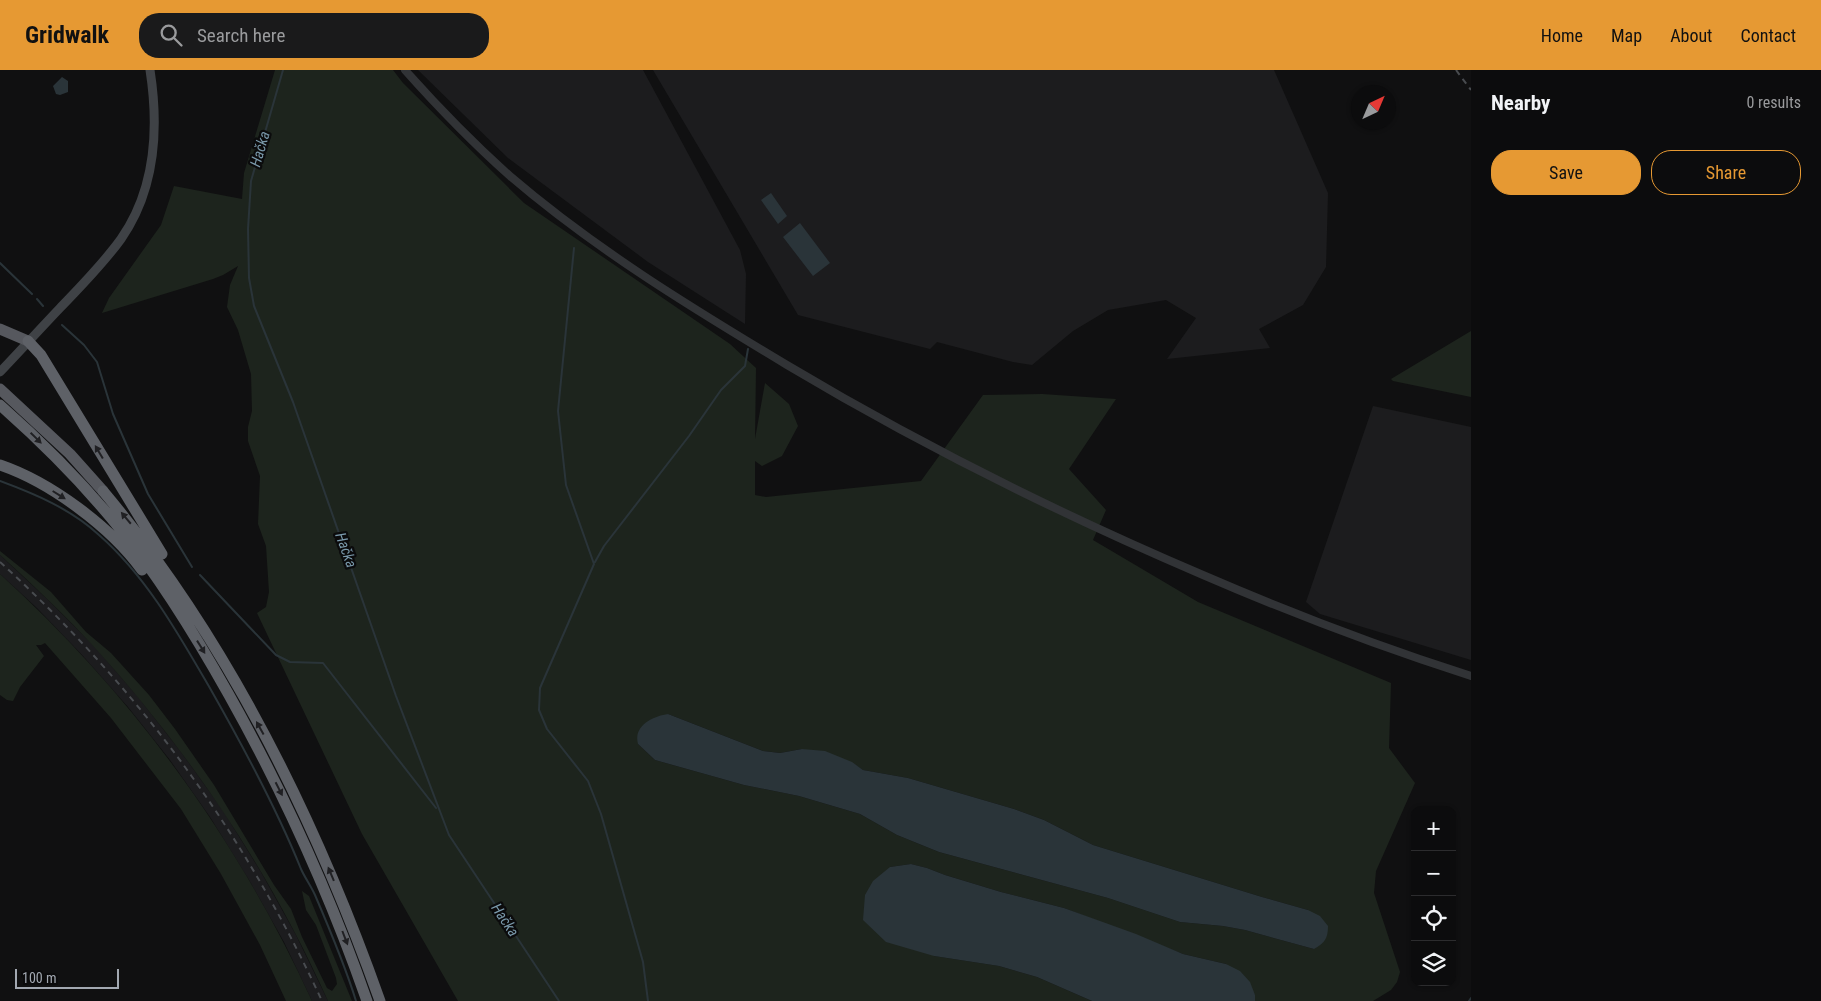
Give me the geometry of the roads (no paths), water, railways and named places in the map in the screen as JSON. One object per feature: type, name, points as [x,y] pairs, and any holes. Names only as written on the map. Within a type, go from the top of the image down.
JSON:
[{"type":"highway","points":[[0,329],[28,341],[41,355],[122,490],[191,598],[194,614]]},
{"type":"highway","points":[[0,389],[70,454],[103,491],[157,558],[223,660],[293,790],[316,838],[355,931],[380,1001]]},
{"type":"highway","points":[[0,405],[95,498],[146,563],[217,674],[282,796],[344,936],[368,1001]]},
{"type":"highway","points":[[0,465],[56,493],[100,525],[137,563],[167,605],[184,621]]},
{"type":"main road","points":[[0,372],[110,253],[139,206],[150,170],[155,135],[155,101],[150,70]]},
{"type":"street","points":[[405,70],[430,98],[496,163],[599,244],[754,346],[872,414],[996,481],[1061,513],[1146,551],[1295,614],[1471,676]]},
{"type":"waterway","name":"Hačka","points":[[283,70],[251,181],[248,229],[249,278],[254,306],[293,402],[396,696],[449,835],[559,1001]]},
{"type":"waterway","points":[[574,248],[558,411],[566,485],[594,564],[540,688],[539,710],[547,729],[588,781],[601,814],[643,962],[648,1001]]},
{"type":"waterway","points":[[0,263],[32,294]]},
{"type":"waterway","points":[[37,299],[43,306]]},
{"type":"waterway","points":[[62,325],[84,345],[97,362],[113,414],[148,494],[192,567]]},
{"type":"waterway","points":[[595,562],[604,546],[689,436],[721,390],[745,366],[748,349]]},
{"type":"waterway","points":[[0,481],[52,503],[77,517],[116,551],[161,608],[211,690],[270,800],[321,908],[356,1001]]},
{"type":"waterway","points":[[200,575],[276,655],[290,662],[323,663],[436,808]]},
{"type":"railway","points":[[1456,70],[1471,90]]},
{"type":"railway","points":[[0,562],[51,610],[98,660],[184,765],[222,820],[258,878],[291,938],[322,1001]]}]
